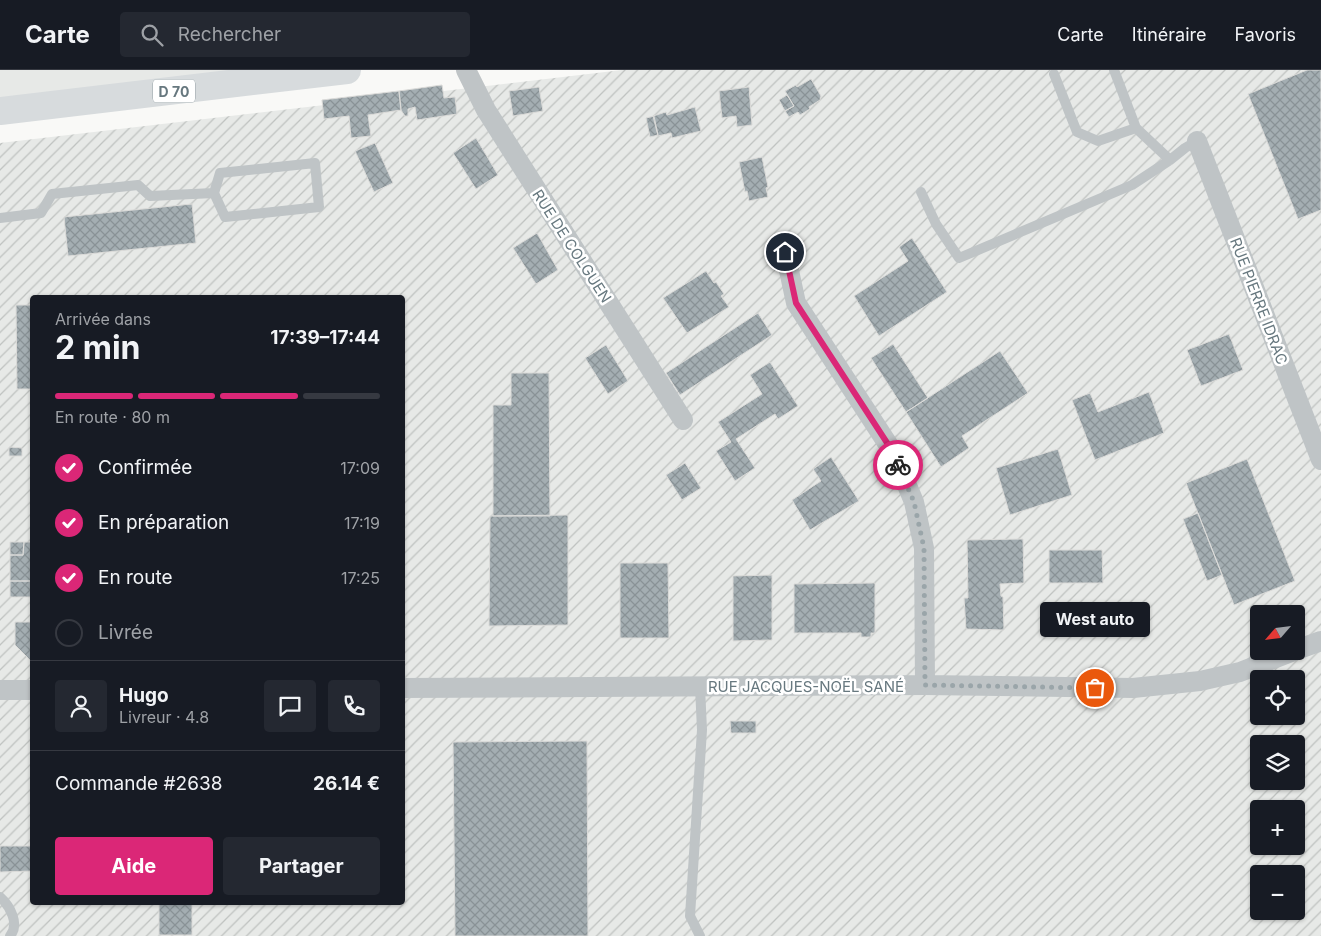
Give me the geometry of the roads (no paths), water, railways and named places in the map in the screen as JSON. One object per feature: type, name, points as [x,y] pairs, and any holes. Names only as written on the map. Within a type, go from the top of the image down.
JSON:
[{"type":"main road","name":"D 70","points":[[0,111],[348,70]]},
{"type":"street","name":"RUE DE COLGUEN","points":[[466,70],[486,110],[683,420]]},
{"type":"street","name":"RUE PIERRE IDRAC","points":[[1197,141],[1321,460]]},
{"type":"street","points":[[785,252],[796,303],[893,452],[914,502],[924,548],[925,685]]},
{"type":"street","name":"RUE JACQUES-NOËL SANÉ","points":[[1305,647],[1321,641]]},
{"type":"street","name":"RUE JACQUES-NOËL SANÉ","points":[[405,688],[925,685],[1133,688],[1200,681],[1240,672],[1271,660]]},
{"type":"street","points":[[0,690],[30,690]]},
{"type":"lane","points":[[1114,70],[1136,128],[1170,160]]},
{"type":"lane","points":[[1054,74],[1078,132],[1098,141],[1136,128]]},
{"type":"lane","points":[[921,192],[936,224],[959,258],[1132,185],[1197,141]]},
{"type":"lane","points":[[315,163],[319,207],[225,216],[214,193],[220,173],[315,163]]},
{"type":"lane","points":[[0,218],[41,213],[52,194],[138,185],[150,196],[214,193]]},
{"type":"lane","points":[[700,687],[702,730],[690,916],[700,936]]},
{"type":"lane","points":[[0,897],[10,910],[14,921],[14,932],[10,936]]},
{"type":"place","name":"West auto","points":[[1095,688]]}]
